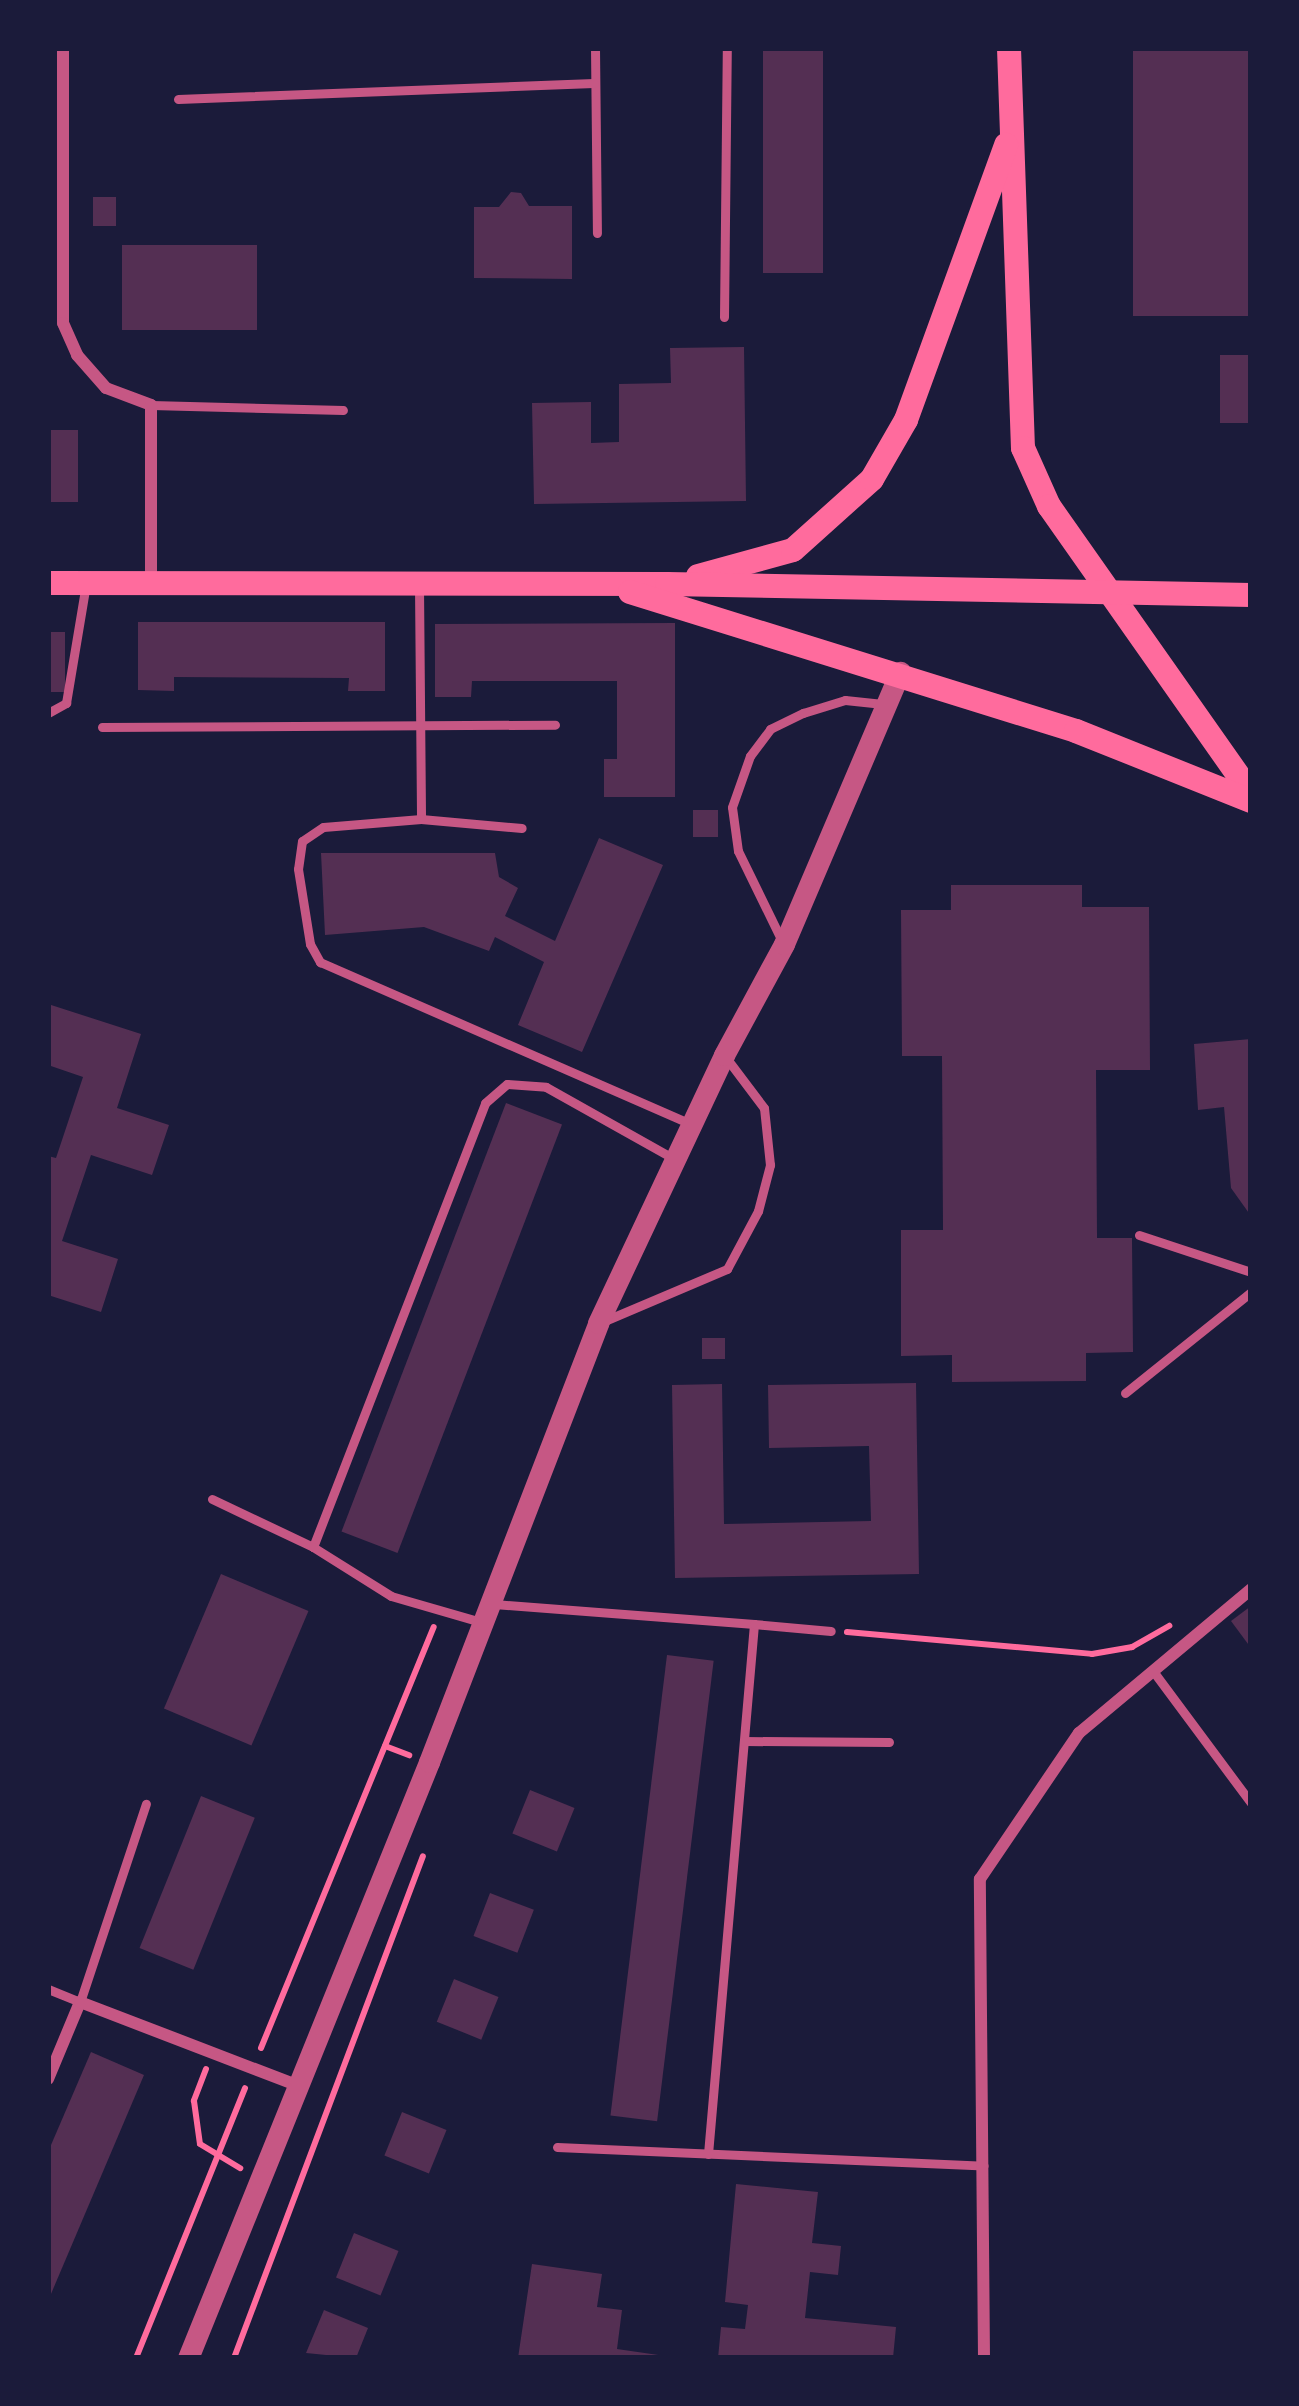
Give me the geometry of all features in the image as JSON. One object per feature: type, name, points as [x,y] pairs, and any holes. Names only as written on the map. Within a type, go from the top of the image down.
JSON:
[{"type":"main road","points":[[1009,48],[1023,448],[1049,506],[1251,796]]},
{"type":"main road","points":[[667,584],[793,550],[872,479],[906,420],[1011,131]]},
{"type":"main road","points":[[48,583],[667,584],[1251,595]]},
{"type":"main road","points":[[604,585],[900,672],[1251,796]]},
{"type":"street","points":[[63,48],[63,323],[77,355],[106,388],[152,405],[151,584]]},
{"type":"street","points":[[188,2358],[487,1613],[598,1323],[724,1055],[784,944],[900,672]]},
{"type":"street","points":[[984,2358],[980,1879],[1079,1732],[1251,1589]]},
{"type":"street","points":[[48,2078],[80,2002],[298,2086]]},
{"type":"lane","points":[[595,48],[598,233]]},
{"type":"lane","points":[[724,317],[728,48]]},
{"type":"lane","points":[[178,99],[594,83]]},
{"type":"lane","points":[[152,405],[343,410]]},
{"type":"lane","points":[[48,713],[66,703],[86,583]]},
{"type":"lane","points":[[419,586],[421,819]]},
{"type":"lane","points":[[784,944],[738,851],[732,806],[750,755],[770,729],[803,712],[844,700],[886,704]]},
{"type":"lane","points":[[102,727],[556,725]]},
{"type":"lane","points":[[523,828],[421,819],[323,827],[302,841],[298,869],[310,944],[320,962],[692,1125]]},
{"type":"lane","points":[[598,1323],[704,1282],[727,1269],[742,1245],[770,1166],[764,1108],[724,1055]]},
{"type":"lane","points":[[313,1546],[485,1103],[507,1084],[546,1087],[676,1160]]},
{"type":"lane","points":[[1139,1235],[1251,1272]]},
{"type":"lane","points":[[1125,1394],[1251,1292]]},
{"type":"lane","points":[[212,1499],[313,1546],[392,1596],[440,1613],[831,1631]]},
{"type":"lane","points":[[708,2153],[754,1624]]},
{"type":"lane","points":[[1153,1671],[1251,1803]]},
{"type":"lane","points":[[745,1741],[889,1742]]},
{"type":"lane","points":[[48,1989],[80,2002],[146,1804]]},
{"type":"lane","points":[[557,2147],[984,2166]]},
{"type":"path","points":[[136,2358],[440,1613]]},
{"type":"path","points":[[831,1631],[1092,1654],[1132,1647],[1183,1618]]},
{"type":"path","points":[[234,2358],[427,1846]]},
{"type":"path","points":[[211,2054],[194,2101],[200,2144],[219,2159],[298,2194]]},
{"type":"building","points":[[763,48],[823,48],[823,273],[763,273]]},
{"type":"building","points":[[1133,48],[1251,48],[1251,316],[1133,316]]},
{"type":"building","points":[[511,192],[521,193],[529,206],[572,206],[572,279],[474,278],[474,207],[499,207]]},
{"type":"building","points":[[93,197],[116,197],[116,226],[93,226]]},
{"type":"building","points":[[122,245],[257,245],[257,330],[122,330]]},
{"type":"building","points":[[744,347],[746,501],[534,504],[532,403],[591,402],[591,443],[619,442],[619,384],[671,383],[670,348]]},
{"type":"building","points":[[1220,355],[1251,355],[1251,423],[1220,423]]},
{"type":"building","points":[[48,430],[78,430],[78,502],[48,502]]},
{"type":"building","points":[[138,622],[385,622],[385,691],[348,691],[349,678],[174,677],[174,691],[138,690]]},
{"type":"building","points":[[675,623],[675,797],[604,797],[604,759],[617,759],[617,681],[472,681],[471,697],[435,697],[435,624]]},
{"type":"building","points":[[48,632],[65,632],[65,692],[48,692]]},
{"type":"building","points":[[693,810],[718,810],[718,837],[693,837]]},
{"type":"building","points":[[599,838],[663,865],[582,1052],[518,1025],[544,962],[495,937],[489,951],[424,927],[325,935],[321,853],[495,853],[499,877],[518,888],[505,916],[555,941]]},
{"type":"building","points":[[951,885],[1082,885],[1082,907],[1149,907],[1150,1070],[1096,1070],[1097,1238],[1132,1238],[1133,1352],[1086,1353],[1086,1381],[952,1382],[952,1355],[901,1356],[901,1230],[943,1230],[942,1056],[902,1056],[901,910],[951,910]]},
{"type":"building","points":[[48,1004],[141,1034],[117,1108],[169,1125],[152,1175],[91,1155],[62,1241],[118,1259],[101,1312],[48,1295],[48,1156],[56,1158],[83,1077],[48,1065]]},
{"type":"building","points":[[1251,1039],[1251,1216],[1231,1188],[1224,1107],[1198,1110],[1194,1044]]},
{"type":"building","points":[[506,1103],[562,1125],[398,1553],[342,1532]]},
{"type":"building","points":[[702,1338],[725,1338],[725,1359],[702,1359]]},
{"type":"building","points":[[916,1383],[919,1574],[675,1578],[672,1385],[722,1384],[724,1524],[871,1521],[869,1446],[769,1448],[768,1385]]},
{"type":"building","points":[[221,1574],[308,1611],[251,1746],[164,1708]]},
{"type":"building","points":[[1251,1606],[1251,1648],[1231,1621]]},
{"type":"building","points":[[667,1655],[714,1661],[657,2121],[610,2116]]},
{"type":"building","points":[[530,1790],[575,1808],[557,1852],[512,1834]]},
{"type":"building","points":[[201,1796],[255,1818],[193,1970],[140,1948]]},
{"type":"building","points":[[490,1893],[534,1910],[517,1953],[474,1936]]},
{"type":"building","points":[[454,1979],[499,1997],[481,2040],[437,2022]]},
{"type":"building","points":[[91,2052],[144,2075],[48,2301],[48,2152]]},
{"type":"building","points":[[402,2112],[447,2130],[429,2174],[384,2156]]},
{"type":"building","points":[[736,2184],[818,2192],[812,2243],[841,2246],[838,2275],[810,2272],[805,2318],[896,2327],[893,2358],[718,2358],[721,2327],[745,2329],[748,2305],[725,2302]]},
{"type":"building","points":[[354,2233],[399,2251],[381,2295],[336,2278]]},
{"type":"building","points":[[532,2264],[602,2274],[597,2307],[622,2310],[617,2349],[679,2358],[518,2358]]},
{"type":"building","points":[[324,2310],[368,2328],[356,2358],[306,2353]]}]
